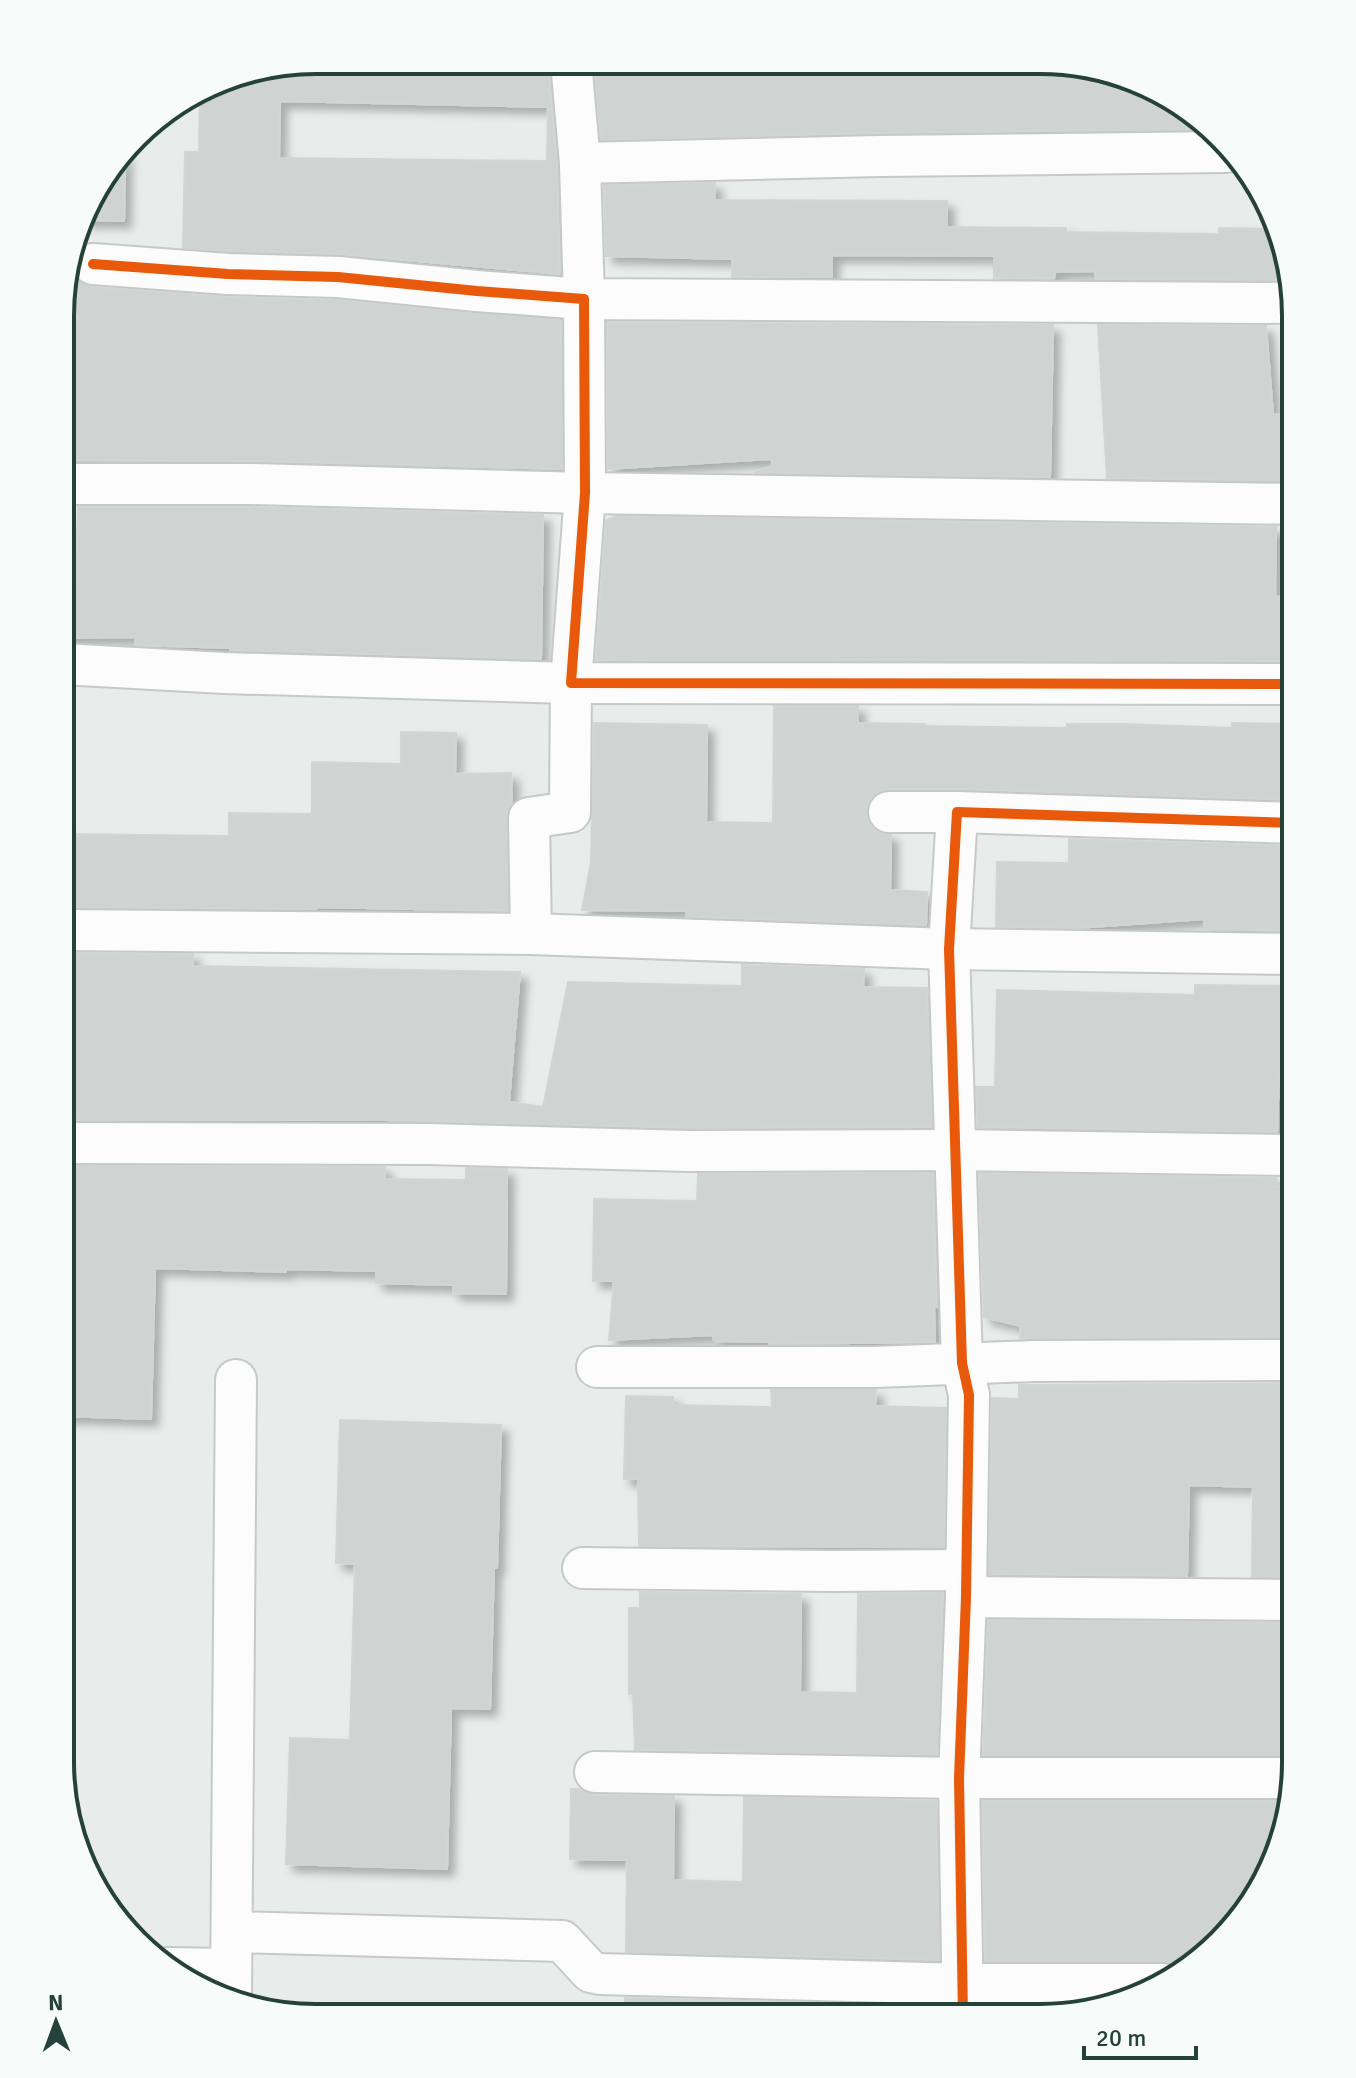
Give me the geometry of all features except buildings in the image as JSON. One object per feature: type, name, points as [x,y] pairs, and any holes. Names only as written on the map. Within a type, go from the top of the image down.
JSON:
[{"type":"street","points":[[531,934],[529,818],[570,812],[571,683],[585,493],[580,163],[572,75]]},
{"type":"street","points":[[580,163],[1217,152]]},
{"type":"street","points":[[93,264],[228,274],[338,277],[584,299],[1281,303]]},
{"type":"street","points":[[74,484],[250,484],[585,493],[1282,504]]},
{"type":"street","points":[[74,665],[224,673],[571,683],[1282,684]]},
{"type":"street","points":[[889,812],[1282,823]]},
{"type":"street","points":[[957,812],[949,949],[962,1363],[969,1395],[959,1778],[963,2001]]},
{"type":"street","points":[[74,930],[531,934],[949,949],[1282,954]]},
{"type":"street","points":[[74,1143],[428,1144],[689,1151],[955,1150],[1281,1155]]},
{"type":"street","points":[[597,1367],[875,1367],[962,1363],[1281,1360]]},
{"type":"street","points":[[231,1965],[236,1380]]},
{"type":"street","points":[[583,1568],[833,1571],[965,1583],[1281,1599]]},
{"type":"street","points":[[595,1772],[959,1778],[1281,1778]]},
{"type":"street","points":[[188,1967],[562,1941],[591,1972],[600,1974],[963,2001],[1131,1987]]},
{"type":"cycle path","points":[[93,264],[228,274],[338,277],[584,299],[585,493],[571,683],[1282,684]]},
{"type":"cycle path","points":[[963,2004],[959,1778],[969,1395],[962,1363],[949,949],[957,812],[1282,823]]}]
